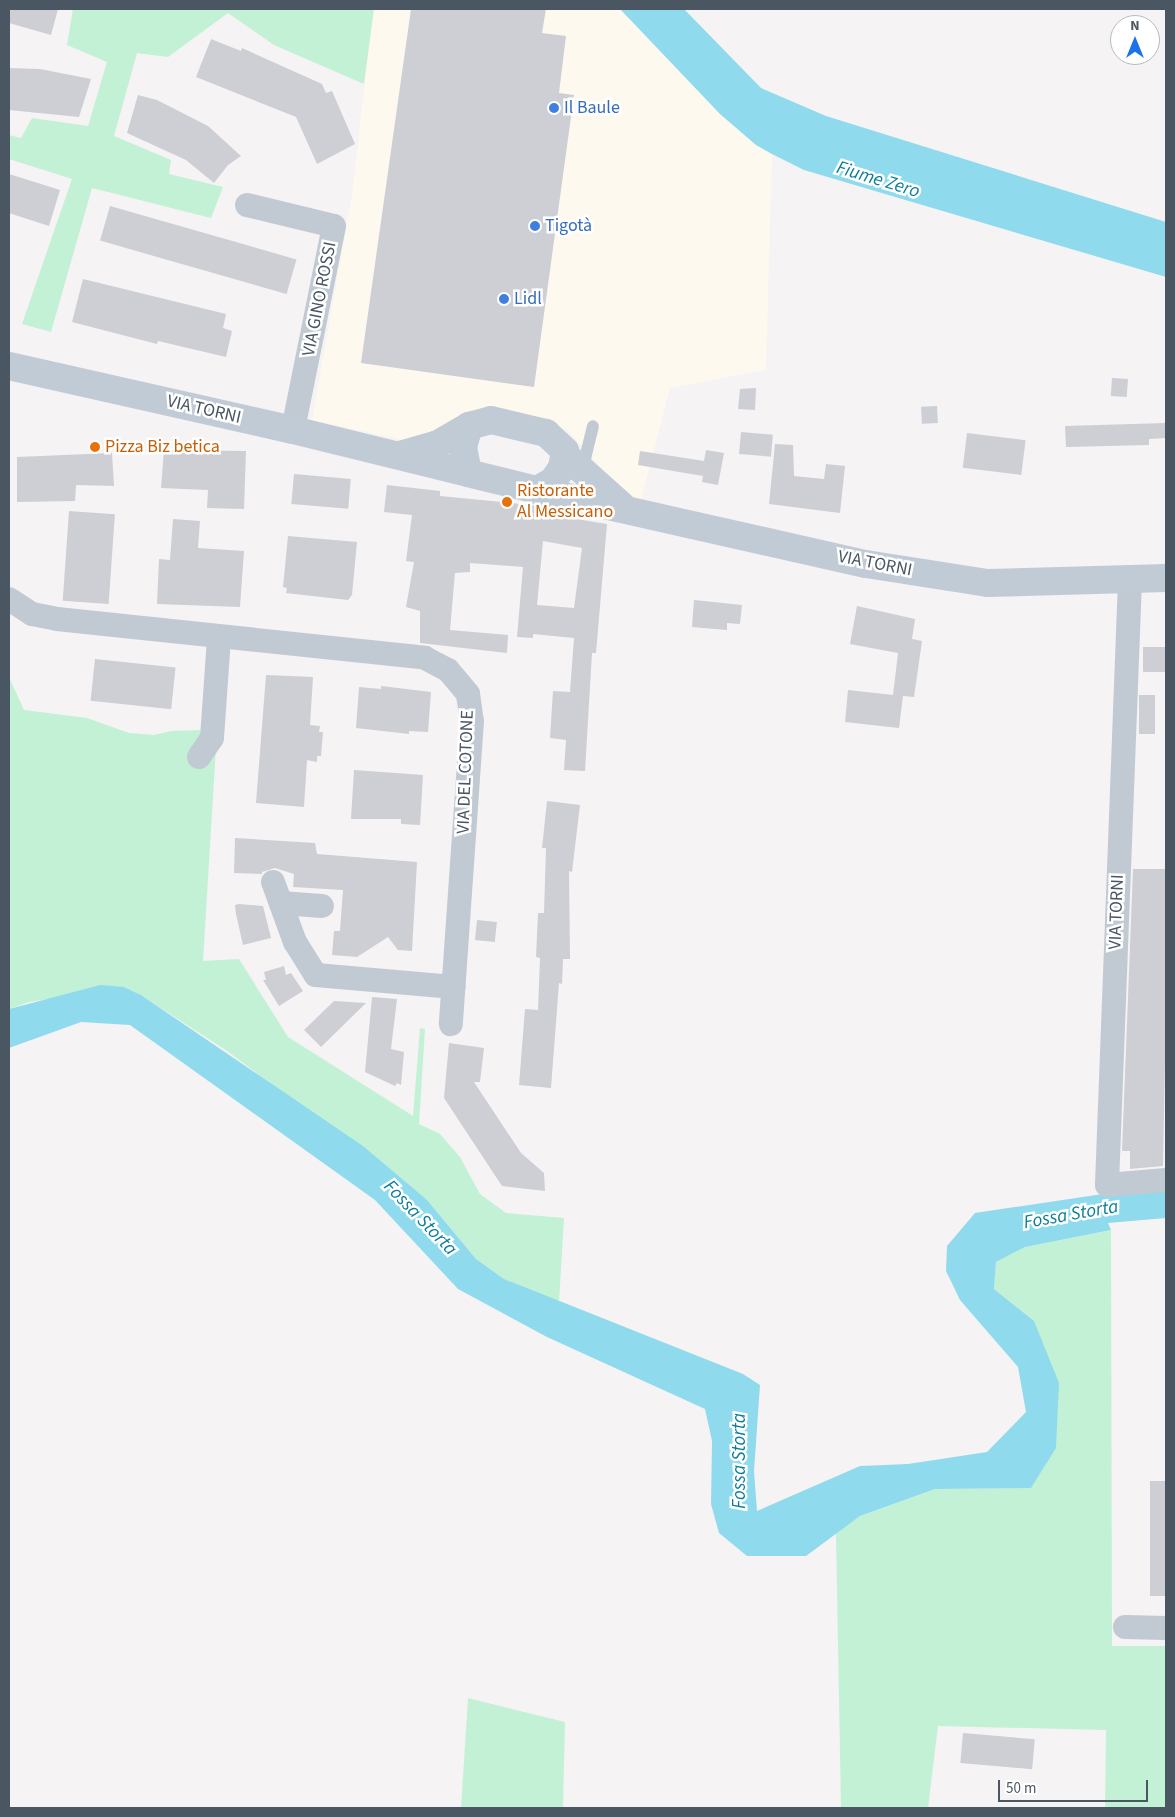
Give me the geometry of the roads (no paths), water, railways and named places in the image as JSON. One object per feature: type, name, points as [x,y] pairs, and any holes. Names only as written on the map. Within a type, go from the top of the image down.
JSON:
[{"type":"main road","name":"VIA TORNI","points":[[9,366],[293,430],[537,490],[624,507],[866,564],[988,583],[1166,578]]},
{"type":"main road","name":"VIA TORNI","points":[[399,456],[436,446],[469,426],[491,420],[546,433],[574,463],[624,507]]},
{"type":"main road","points":[[468,474],[463,448],[469,426]]},
{"type":"main road","points":[[537,490],[553,481],[562,468],[574,463]]},
{"type":"street","name":"VIA GINO ROSSI","points":[[247,205],[334,226],[293,430]]},
{"type":"street","name":"VIA TORNI","points":[[1130,580],[1107,1185],[1166,1180]]},
{"type":"street","name":"VIA DEL COTONE","points":[[9,599],[32,614],[44,617],[425,658],[448,670],[468,694],[472,720],[451,1024]]},
{"type":"street","points":[[198,757],[212,738],[219,637]]},
{"type":"street","points":[[322,906],[277,893],[295,942],[316,975],[453,987]]},
{"type":"street","points":[[1125,1627],[1166,1628]]},
{"type":"lane","points":[[574,463],[593,426]]},
{"type":"water","name":"Fiume Zero","points":[[620,9],[684,9],[761,88],[826,116],[1166,222],[1166,277],[804,170],[756,145],[720,114]]},
{"type":"water","name":"Fossa Storta","points":[[100,985],[124,987],[141,995],[363,1146],[427,1200],[476,1259],[504,1279],[743,1374],[760,1385],[754,1471],[757,1511],[860,1466],[908,1464],[987,1452],[1026,1412],[1018,1367],[960,1300],[946,1271],[947,1246],[975,1213],[1116,1192],[1166,1189],[1166,1218],[1108,1223],[1111,1230],[1025,1247],[996,1262],[994,1289],[1034,1321],[1059,1383],[1056,1448],[1031,1488],[935,1489],[860,1516],[806,1556],[747,1556],[719,1533],[711,1504],[712,1441],[705,1409],[547,1337],[458,1289],[375,1200],[130,1025],[81,1022],[9,1048],[9,1009]]},
{"type":"place","name":"Il Baule","points":[[554,108]]},
{"type":"place","name":"Tigotà","points":[[535,226]]},
{"type":"place","name":"Lidl","points":[[504,299]]},
{"type":"place","name":"Pizza Biz betica","points":[[95,447]]},
{"type":"place","name":"Ristorante Al Messicano","points":[[507,502]]}]
